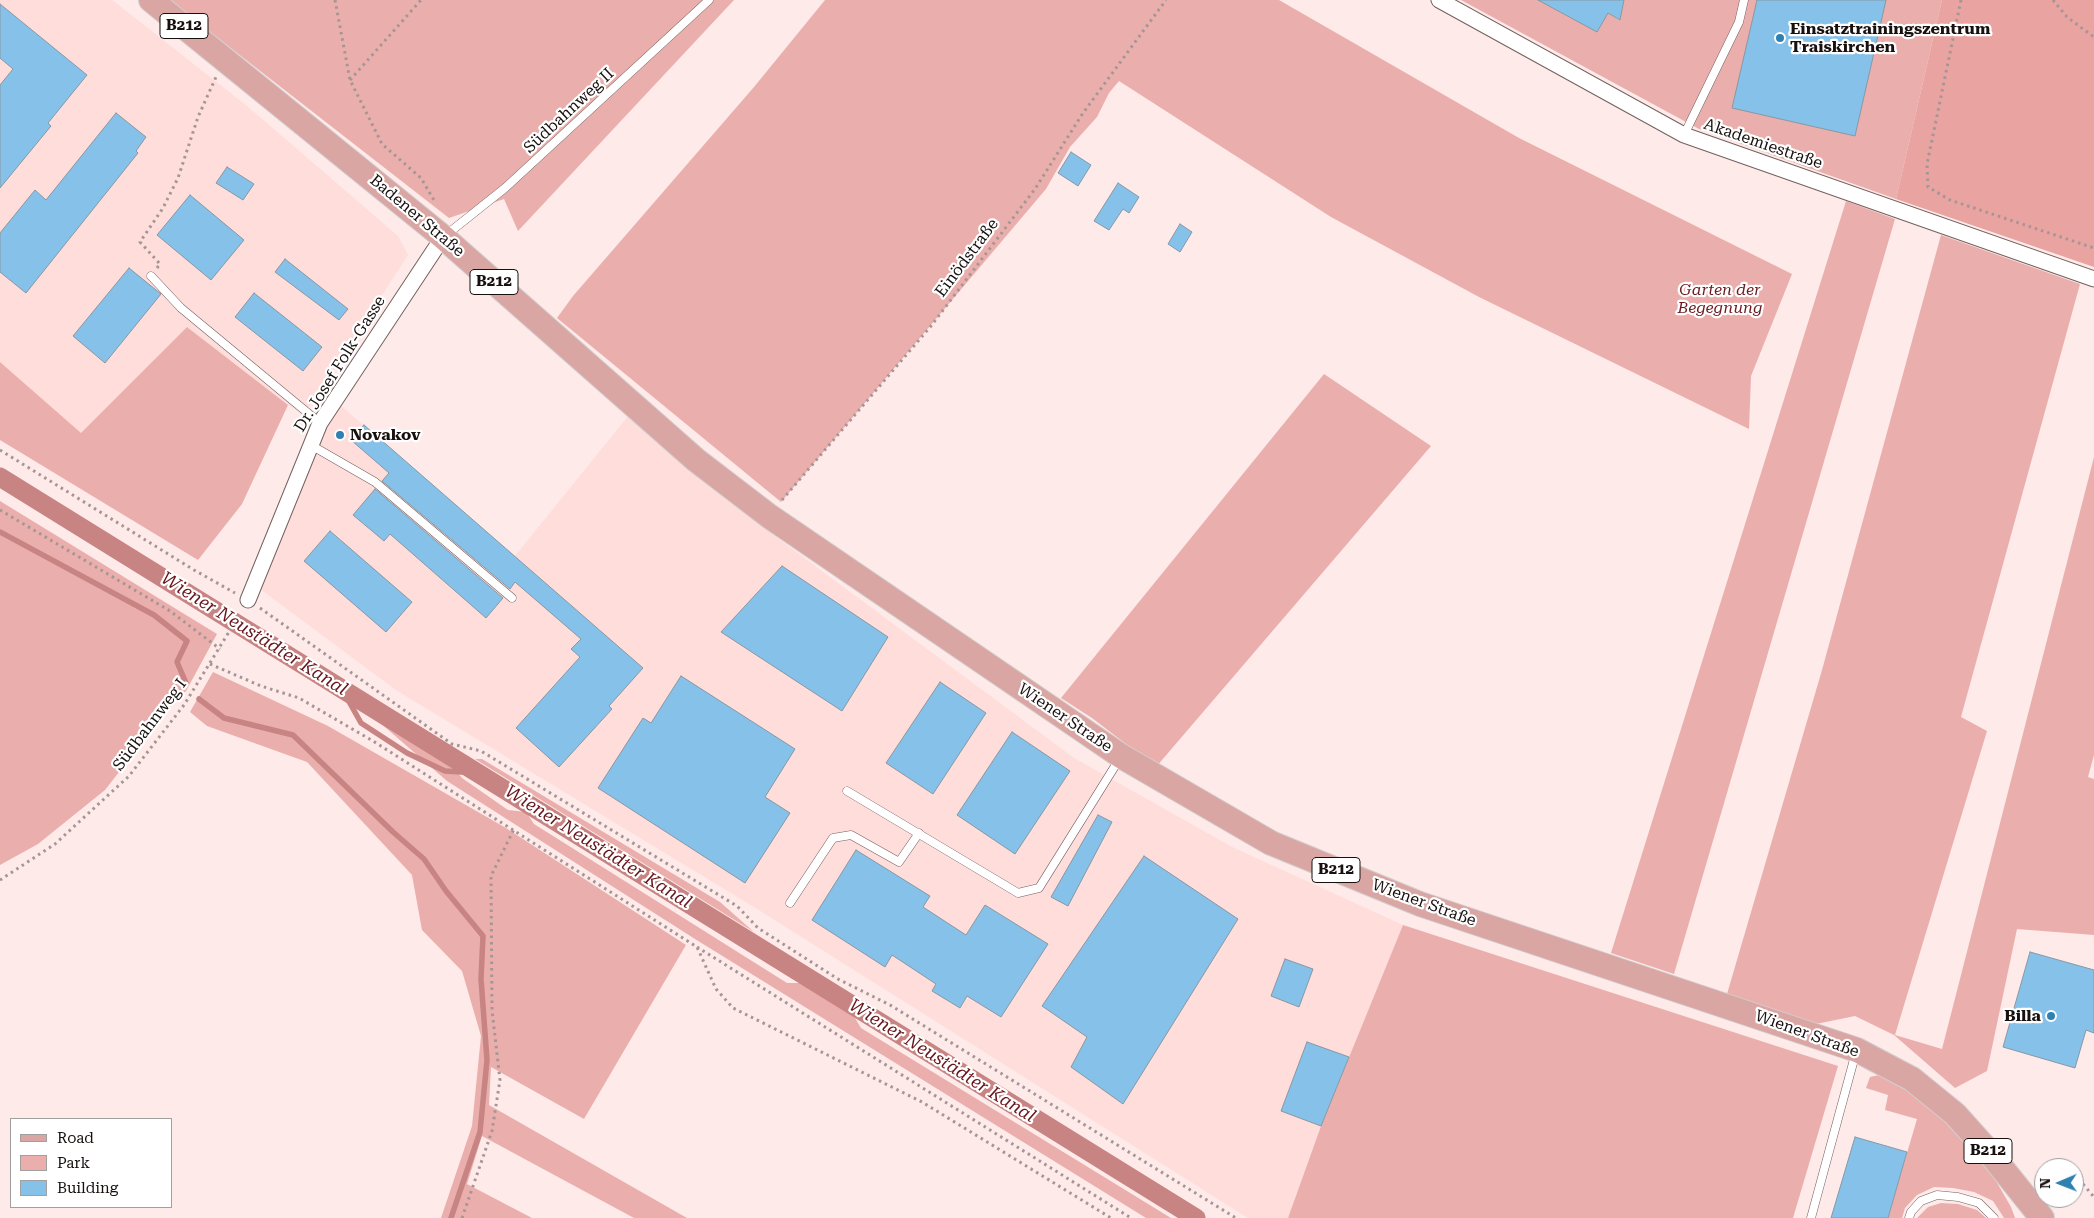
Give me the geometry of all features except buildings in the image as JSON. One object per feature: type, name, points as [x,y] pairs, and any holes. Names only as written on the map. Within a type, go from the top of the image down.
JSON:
[{"type":"main road","name":"Badener Straße","points":[[151,0],[443,237],[696,460],[769,516]]},
{"type":"main road","name":"Wiener Straße","points":[[769,516],[1121,756],[1271,843],[1420,904],[1857,1050],[1912,1079],[1955,1114],[1989,1152],[2042,1218]]},
{"type":"main road","name":"Wiener Straße","points":[[2018,1190],[2026,1218]]},
{"type":"street","name":"Akademiestraße","points":[[1439,0],[1684,135],[2094,278]]},
{"type":"street","name":"Dr. Josef Folk-Gasse","points":[[248,600],[309,444],[320,423],[443,237]]},
{"type":"lane","name":"Südbahnweg II","points":[[443,237],[505,188],[709,0]]},
{"type":"lane","points":[[1684,135],[1739,22],[1744,0]]},
{"type":"lane","points":[[151,276],[181,308],[320,423]]},
{"type":"lane","points":[[309,444],[375,482],[512,598]]},
{"type":"lane","points":[[846,791],[1018,892],[1039,888],[1121,756]]},
{"type":"lane","points":[[790,903],[833,838],[851,835],[899,862],[918,834]]},
{"type":"lane","points":[[1811,1218],[1857,1050]]},
{"type":"lane","points":[[1909,1218],[1911,1212],[1921,1200],[1937,1195],[1958,1197],[1980,1203],[1994,1218]]},
{"type":"path","points":[[335,0],[350,80],[382,144],[421,178],[436,203],[443,237]]},
{"type":"path","points":[[350,80],[421,0]]},
{"type":"path","name":"Einödstraße","points":[[769,516],[936,318],[1035,190],[1083,113],[1166,0]]},
{"type":"path","points":[[1961,0],[1927,164],[1928,187],[1950,200],[2094,248]]},
{"type":"path","points":[[2053,0],[2066,17],[2094,37]]},
{"type":"path","points":[[151,276],[160,264],[140,242],[162,208],[178,178],[198,117],[225,59]]},
{"type":"path","points":[[0,450],[194,570],[248,600],[452,744],[480,751],[489,756],[737,906],[758,928],[838,979],[890,1004],[1236,1218]]},
{"type":"path","points":[[0,510],[170,611],[220,649]]},
{"type":"path","name":"Südbahnweg I","points":[[0,880],[55,844],[129,776],[184,705],[226,640],[248,600]]},
{"type":"path","points":[[210,664],[260,686],[299,698],[373,741],[697,947],[1132,1218]]},
{"type":"path","points":[[462,1218],[492,1131],[500,1080],[492,1010],[491,876],[514,829]]},
{"type":"path","points":[[697,947],[716,989],[733,1008],[922,1102],[1111,1218]]},
{"type":"path","points":[[2084,1185],[2094,1197]]},
{"type":"shaded area","points":[[0,0],[112,0],[247,106],[398,236],[408,255],[304,415],[288,405],[187,327],[81,434],[0,362]]},
{"type":"shaded area","points":[[1942,0],[2094,0],[2094,267],[1896,199]]},
{"type":"shaded area","points":[[340,405],[515,556],[629,415],[776,537],[1074,758],[1232,847],[1403,925],[1321,1126],[1288,1218],[1248,1218],[754,907],[396,690],[260,589],[321,437]]},
{"type":"green space","points":[[169,0],[734,0],[518,231],[504,199],[449,218]]},
{"type":"green space","name":"Garten der Begegnung","points":[[825,0],[1279,0],[1519,138],[1792,274],[1751,376],[1749,429],[1479,297],[1331,217],[1119,81],[1109,93],[1097,117],[1070,147],[1046,189],[781,502],[557,318],[573,296],[754,87]]},
{"type":"green space","points":[[1461,0],[1553,0],[1608,13],[1619,20],[1624,0],[1942,0],[1896,199],[1699,129]]},
{"type":"green space","points":[[1846,201],[1895,219],[1674,974],[1611,953]]},
{"type":"green space","points":[[1941,235],[2080,284],[1961,717],[1987,731],[1895,1035],[1942,1049],[2094,457],[2094,755],[2088,777],[2094,779],[2094,935],[2017,929],[1987,1071],[1955,1088],[1894,1035],[1855,1016],[1816,1024],[1727,994],[1822,670]]},
{"type":"green space","points":[[187,327],[288,405],[242,504],[198,560],[0,440],[0,362],[81,433]]},
{"type":"green space","points":[[1324,374],[1431,446],[1156,767],[1092,718],[1061,698]]},
{"type":"green space","points":[[0,501],[217,634],[186,691],[176,699],[105,790],[38,844],[0,865]]},
{"type":"green space","points":[[213,672],[328,726],[506,828],[686,945],[584,1119],[491,1067],[489,1105],[687,1218],[634,1218],[482,1136],[467,1184],[532,1218],[441,1218],[472,1126],[481,1036],[462,971],[422,930],[412,875],[307,762],[207,726],[190,712]]},
{"type":"green space","points":[[370,714],[448,760],[462,778],[508,810],[526,812],[534,824],[787,983],[809,983],[849,1008],[861,1028],[1171,1218],[1146,1218],[695,939],[447,781]]},
{"type":"green space","points":[[475,759],[482,759],[720,902],[754,932]]},
{"type":"green space","points":[[1403,925],[1838,1066],[1793,1218],[1288,1218],[1321,1126]]},
{"type":"green space","points":[[1879,1075],[1896,1082],[1930,1108],[1966,1141],[1992,1174],[2011,1207],[2015,1218],[2004,1218],[1993,1201],[1974,1192],[1934,1187],[1917,1195],[1905,1208],[1902,1218],[1888,1218],[1917,1119],[1885,1110],[1888,1095],[1866,1088],[1870,1077]]},
{"type":"green space","points":[[1941,1203],[1958,1204],[1977,1210],[1986,1218],[1917,1218],[1928,1207]]},
{"type":"waterway","name":"Wiener Neustädter Kanal","points":[[0,477],[1196,1218]]},
{"type":"waterway","points":[[0,532],[154,615],[187,641],[177,662],[186,683]]},
{"type":"waterway","points":[[342,689],[361,723],[407,753],[445,771],[478,773]]},
{"type":"waterway","points":[[199,699],[224,718],[293,735],[393,832],[424,859],[446,891],[483,936],[481,979],[487,1060],[480,1132],[451,1218]]},
{"type":"place","name":"Einsatztrainingszentrum Traiskirchen","points":[[1780,38]]},
{"type":"place","name":"Novakov","points":[[340,435]]},
{"type":"place","name":"Billa","points":[[2051,1016]]}]
